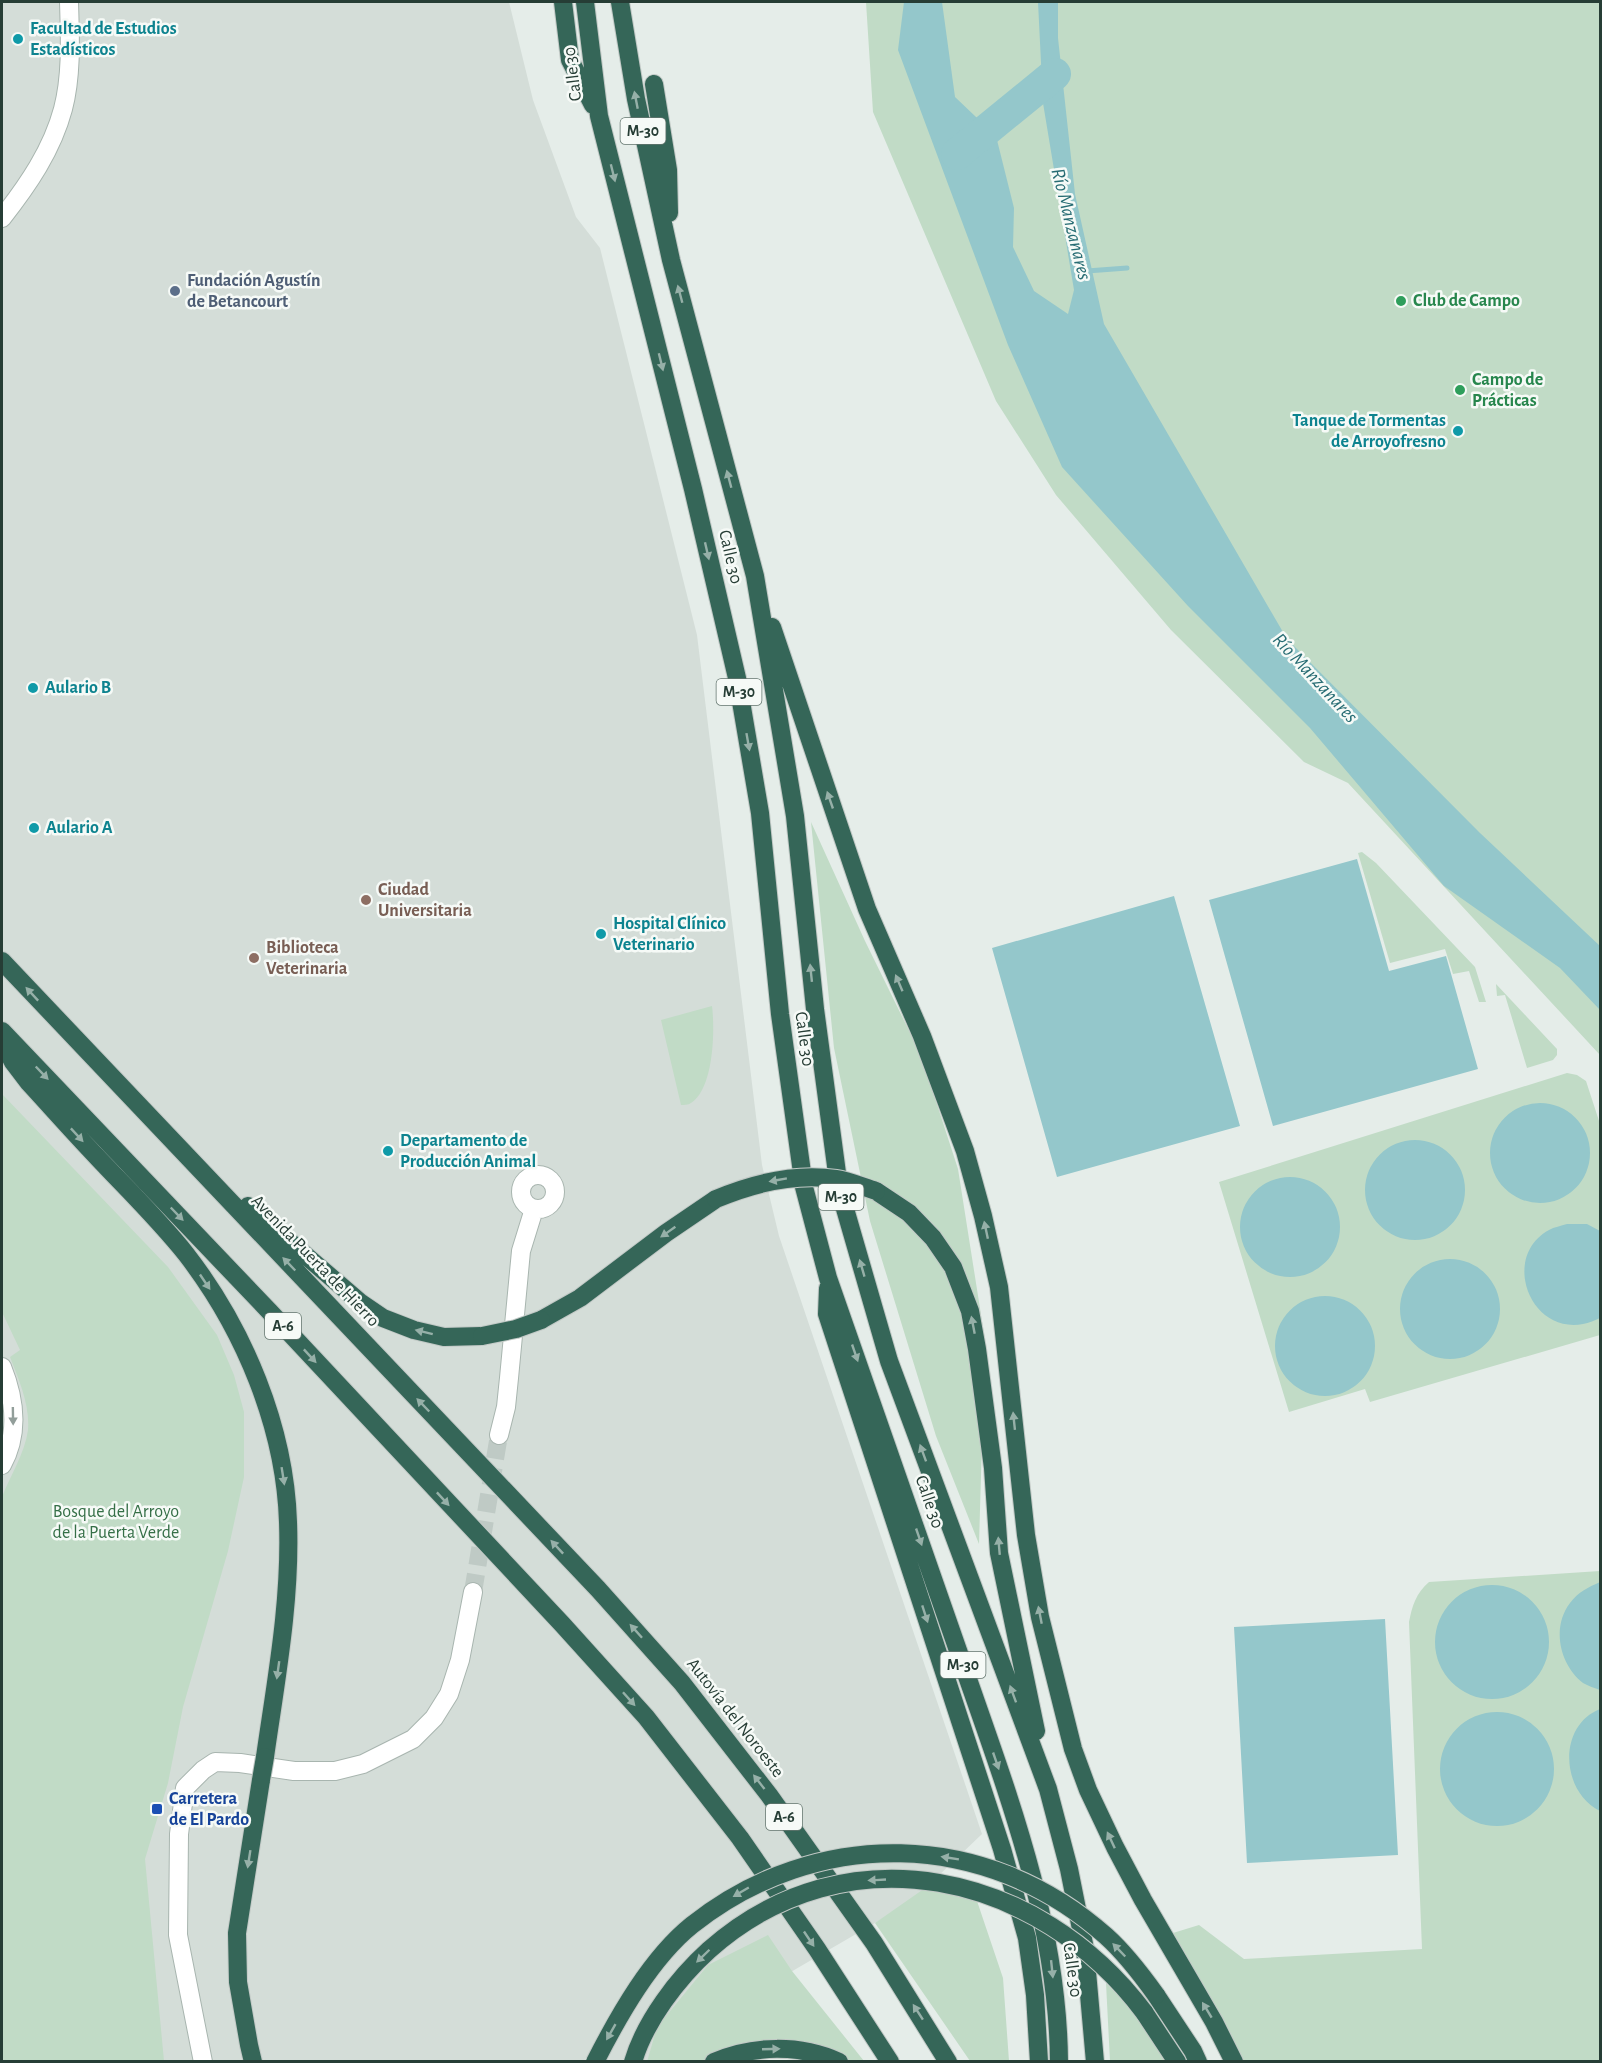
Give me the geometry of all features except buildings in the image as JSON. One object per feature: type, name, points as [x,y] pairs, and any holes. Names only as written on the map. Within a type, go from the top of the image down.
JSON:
[{"type":"highway","points":[[563,2],[570,60],[599,116]]},
{"type":"highway","name":"Calle 30","points":[[585,2],[599,116],[693,489],[737,678],[760,813],[780,1014],[804,1187],[828,1278],[1018,1823],[1050,1952],[1059,2061]]},
{"type":"highway","name":"M-30","points":[[620,2],[636,99],[671,260]]},
{"type":"highway","points":[[654,84],[668,170],[671,260]]},
{"type":"highway","name":"Calle 30","points":[[671,260],[755,576],[795,816],[815,1009],[839,1188],[889,1361],[1048,1789],[1069,1869],[1085,1949],[1095,2061]]},
{"type":"highway","points":[[755,576],[867,909],[922,1036],[965,1151],[984,1216],[999,1287],[1026,1535],[1040,1617],[1073,1749],[1088,1790],[1115,1847],[1234,2061]]},
{"type":"highway","name":"Avenida Puerta de Hierro","points":[[2,961],[598,1589]]},
{"type":"highway","name":"A-6","points":[[2,1031],[270,1312],[646,1717],[740,1838],[817,1949],[890,2061]]},
{"type":"highway","points":[[2,1041],[13,1062],[29,1083],[188,1257],[226,1316],[262,1392],[280,1457],[286,1493],[288,1532],[284,1624],[237,1933],[238,1982],[254,2061]]},
{"type":"highway","points":[[174,1143],[352,1295],[383,1318],[414,1330],[444,1337],[482,1336],[516,1329],[541,1320],[580,1298],[666,1233],[716,1199],[747,1186],[806,1177],[837,1179],[876,1191],[909,1213],[933,1238],[953,1267],[970,1311],[993,1468],[999,1553],[1048,1789]]},
{"type":"highway","points":[[828,1278],[827,1314],[1002,1849],[1027,1938],[1035,1995],[1039,2061]]},
{"type":"highway","name":"Autovía del Noroeste","points":[[598,1589],[682,1683],[769,1796],[874,1943],[948,2061]]},
{"type":"highway","points":[[595,2061],[648,1971],[691,1926],[741,1891],[805,1865],[863,1855],[906,1852],[961,1859],[1026,1882],[1069,1908],[1106,1936],[1135,1966],[1198,2061]]},
{"type":"highway","points":[[633,2061],[668,1993],[727,1934],[760,1913],[802,1895],[850,1881],[895,1879],[930,1880],[984,1893],[1010,1903],[1065,1935],[1101,1964],[1144,2012],[1177,2061]]},
{"type":"highway","points":[[1027,1938],[1025,1995],[1029,2061]]},
{"type":"highway","points":[[714,2061],[745,2052],[773,2048],[799,2050],[824,2055],[839,2061]]},
{"type":"street","points":[[2,218],[37,171],[63,109],[68,79],[69,2]]},
{"type":"street","points":[[499,1435],[506,1407],[521,1251],[534,1209]]},
{"type":"street","points":[[2,1367],[13,1402],[14,1433],[2,1465]]},
{"type":"street","points":[[203,2061],[177,1935],[178,1834],[184,1788],[215,1762],[240,1763],[294,1771],[335,1771],[363,1764],[413,1738],[434,1718],[449,1694],[460,1660],[473,1592]]},
{"type":"shaded area","name":"Ciudad Universitaria","points":[[2,2],[509,2],[533,100],[576,217],[600,248],[697,635],[762,1165],[779,1236],[982,1834],[911,1902],[686,2033],[668,2061],[2,2062]]},
{"type":"green space","points":[[866,2],[1600,2],[1600,1055],[1348,783],[1304,762],[1171,630],[1056,495],[996,401],[873,112]]},
{"type":"green space","points":[[811,822],[865,941],[921,1055],[958,1169],[985,1340],[979,1544],[936,1436],[870,1221],[834,1048]]},
{"type":"green space","points":[[1362,852],[1376,863],[1475,967],[1486,1002],[1479,1002],[1469,971],[1453,974],[1445,949],[1390,963],[1358,853]]},
{"type":"green space","points":[[1496,984],[1557,1049],[1557,1055],[1553,1060],[1527,1068],[1505,995],[1497,996]]},
{"type":"green space","points":[[712,1006],[713,1043],[709,1072],[699,1096],[690,1104],[681,1105],[661,1020]]},
{"type":"green space","points":[[1567,1073],[1577,1075],[1586,1081],[1600,1124],[1600,1335],[1370,1402],[1365,1389],[1289,1412],[1219,1182]]},
{"type":"green space","name":"Bosque del Arroyo de la Puerta Verde","points":[[2,1094],[168,1267],[217,1335],[234,1375],[244,1412],[244,1477],[228,1551],[183,1707],[168,1783],[145,1859],[164,2061],[2,2061],[2,1497],[24,1447],[28,1421],[23,1393],[10,1357],[20,1350],[2,1312]]},
{"type":"green space","points":[[1600,1571],[1600,2061],[1237,2061],[1173,1933],[1199,1925],[1244,1959],[1422,1949],[1409,1622],[1418,1595],[1429,1582]]},
{"type":"green space","points":[[928,1886],[977,1901],[1003,1978],[1009,2061],[970,2061],[875,1923]]},
{"type":"green space","points":[[768,1935],[792,1971],[864,2061],[851,2061],[819,2047],[722,2049],[710,2061],[647,2062],[657,2027],[708,1965]]},
{"type":"green space","points":[[1106,1983],[1167,2045],[1174,2061],[1110,2061]]},
{"type":"water","points":[[904,2],[942,2],[955,97],[996,136],[1014,208],[1013,247],[1034,291],[1068,314],[1074,290],[1043,103],[1038,2],[1058,2],[1058,38],[1075,194],[1104,324],[1287,639],[1480,833],[1600,946],[1600,1010],[1560,968],[1444,886],[1310,728],[1188,606],[1062,467],[1008,345],[898,50]]},
{"type":"water","points":[[1357,859],[1389,971],[1446,956],[1478,1069],[1273,1126],[1209,900]]},
{"type":"water","points":[[1174,896],[1240,1126],[1057,1177],[992,948]]},
{"type":"water","points":[[1540,1103],[1559,1106],[1576,1117],[1587,1134],[1590,1153],[1587,1172],[1576,1189],[1559,1200],[1540,1203],[1521,1200],[1504,1189],[1493,1172],[1490,1153],[1493,1134],[1504,1117],[1521,1106]]},
{"type":"water","points":[[1415,1140],[1434,1143],[1451,1154],[1462,1171],[1465,1190],[1462,1209],[1451,1226],[1434,1237],[1415,1240],[1396,1237],[1379,1226],[1368,1209],[1365,1190],[1368,1171],[1379,1154],[1396,1143]]},
{"type":"water","points":[[1290,1177],[1309,1180],[1326,1191],[1337,1208],[1340,1227],[1337,1246],[1326,1263],[1309,1274],[1290,1277],[1271,1274],[1254,1263],[1243,1246],[1240,1227],[1243,1208],[1254,1191],[1271,1180]]},
{"type":"water","points":[[1567,1224],[1587,1224],[1600,1231],[1600,1318],[1583,1324],[1564,1324],[1548,1317],[1536,1306],[1528,1290],[1524,1274],[1526,1257],[1534,1242],[1549,1230]]},
{"type":"water","points":[[1450,1259],[1469,1262],[1486,1273],[1497,1290],[1500,1309],[1497,1328],[1486,1345],[1469,1356],[1450,1359],[1431,1356],[1414,1345],[1403,1328],[1400,1309],[1403,1290],[1414,1273],[1431,1262]]},
{"type":"water","points":[[1325,1296],[1344,1299],[1361,1310],[1372,1327],[1375,1346],[1372,1365],[1361,1382],[1344,1393],[1325,1396],[1306,1393],[1289,1382],[1278,1365],[1275,1346],[1278,1327],[1289,1310],[1306,1299]]},
{"type":"water","points":[[1600,1582],[1600,1690],[1583,1683],[1575,1675],[1564,1656],[1560,1635],[1564,1613],[1573,1599]]},
{"type":"water","points":[[1492,1585],[1514,1589],[1532,1602],[1545,1620],[1549,1642],[1545,1664],[1532,1682],[1514,1695],[1492,1699],[1470,1695],[1452,1682],[1439,1664],[1435,1642],[1439,1620],[1452,1602],[1470,1589]]},
{"type":"water","points":[[1385,1619],[1398,1855],[1247,1863],[1234,1627]]},
{"type":"water","points":[[1600,1709],[1600,1811],[1587,1802],[1578,1789],[1569,1759],[1576,1729],[1586,1717]]},
{"type":"water","points":[[1497,1712],[1519,1716],[1537,1729],[1550,1747],[1554,1769],[1550,1791],[1537,1809],[1519,1822],[1497,1826],[1475,1822],[1457,1809],[1444,1791],[1440,1769],[1444,1747],[1457,1729],[1475,1716]]},
{"type":"waterway","name":"Río Manzanares","points":[[957,154],[1055,74]]},
{"type":"waterway","points":[[1087,271],[1127,268]]},
{"type":"tunnel","points":[[473,1592],[499,1435]]},
{"type":"place","name":"Facultad de Estudios Estadísticos","points":[[18,39]]},
{"type":"place","name":"Fundación Agustín de Betancourt","points":[[175,291]]},
{"type":"place","name":"Club de Campo","points":[[1401,301]]},
{"type":"place","name":"Campo de Prácticas","points":[[1460,390]]},
{"type":"place","name":"Tanque de Tormentas de Arroyofresno","points":[[1458,431]]},
{"type":"place","name":"Aulario B","points":[[33,688]]},
{"type":"place","name":"Aulario A","points":[[34,828]]},
{"type":"place","name":"Ciudad Universitaria","points":[[366,900]]},
{"type":"place","name":"Hospital Clínico Veterinario","points":[[601,934]]},
{"type":"place","name":"Biblioteca Veterinaria","points":[[254,958]]},
{"type":"place","name":"Departamento de Producción Animal","points":[[388,1151]]},
{"type":"place","name":"Carretera de El Pardo","points":[[157,1809]]}]
